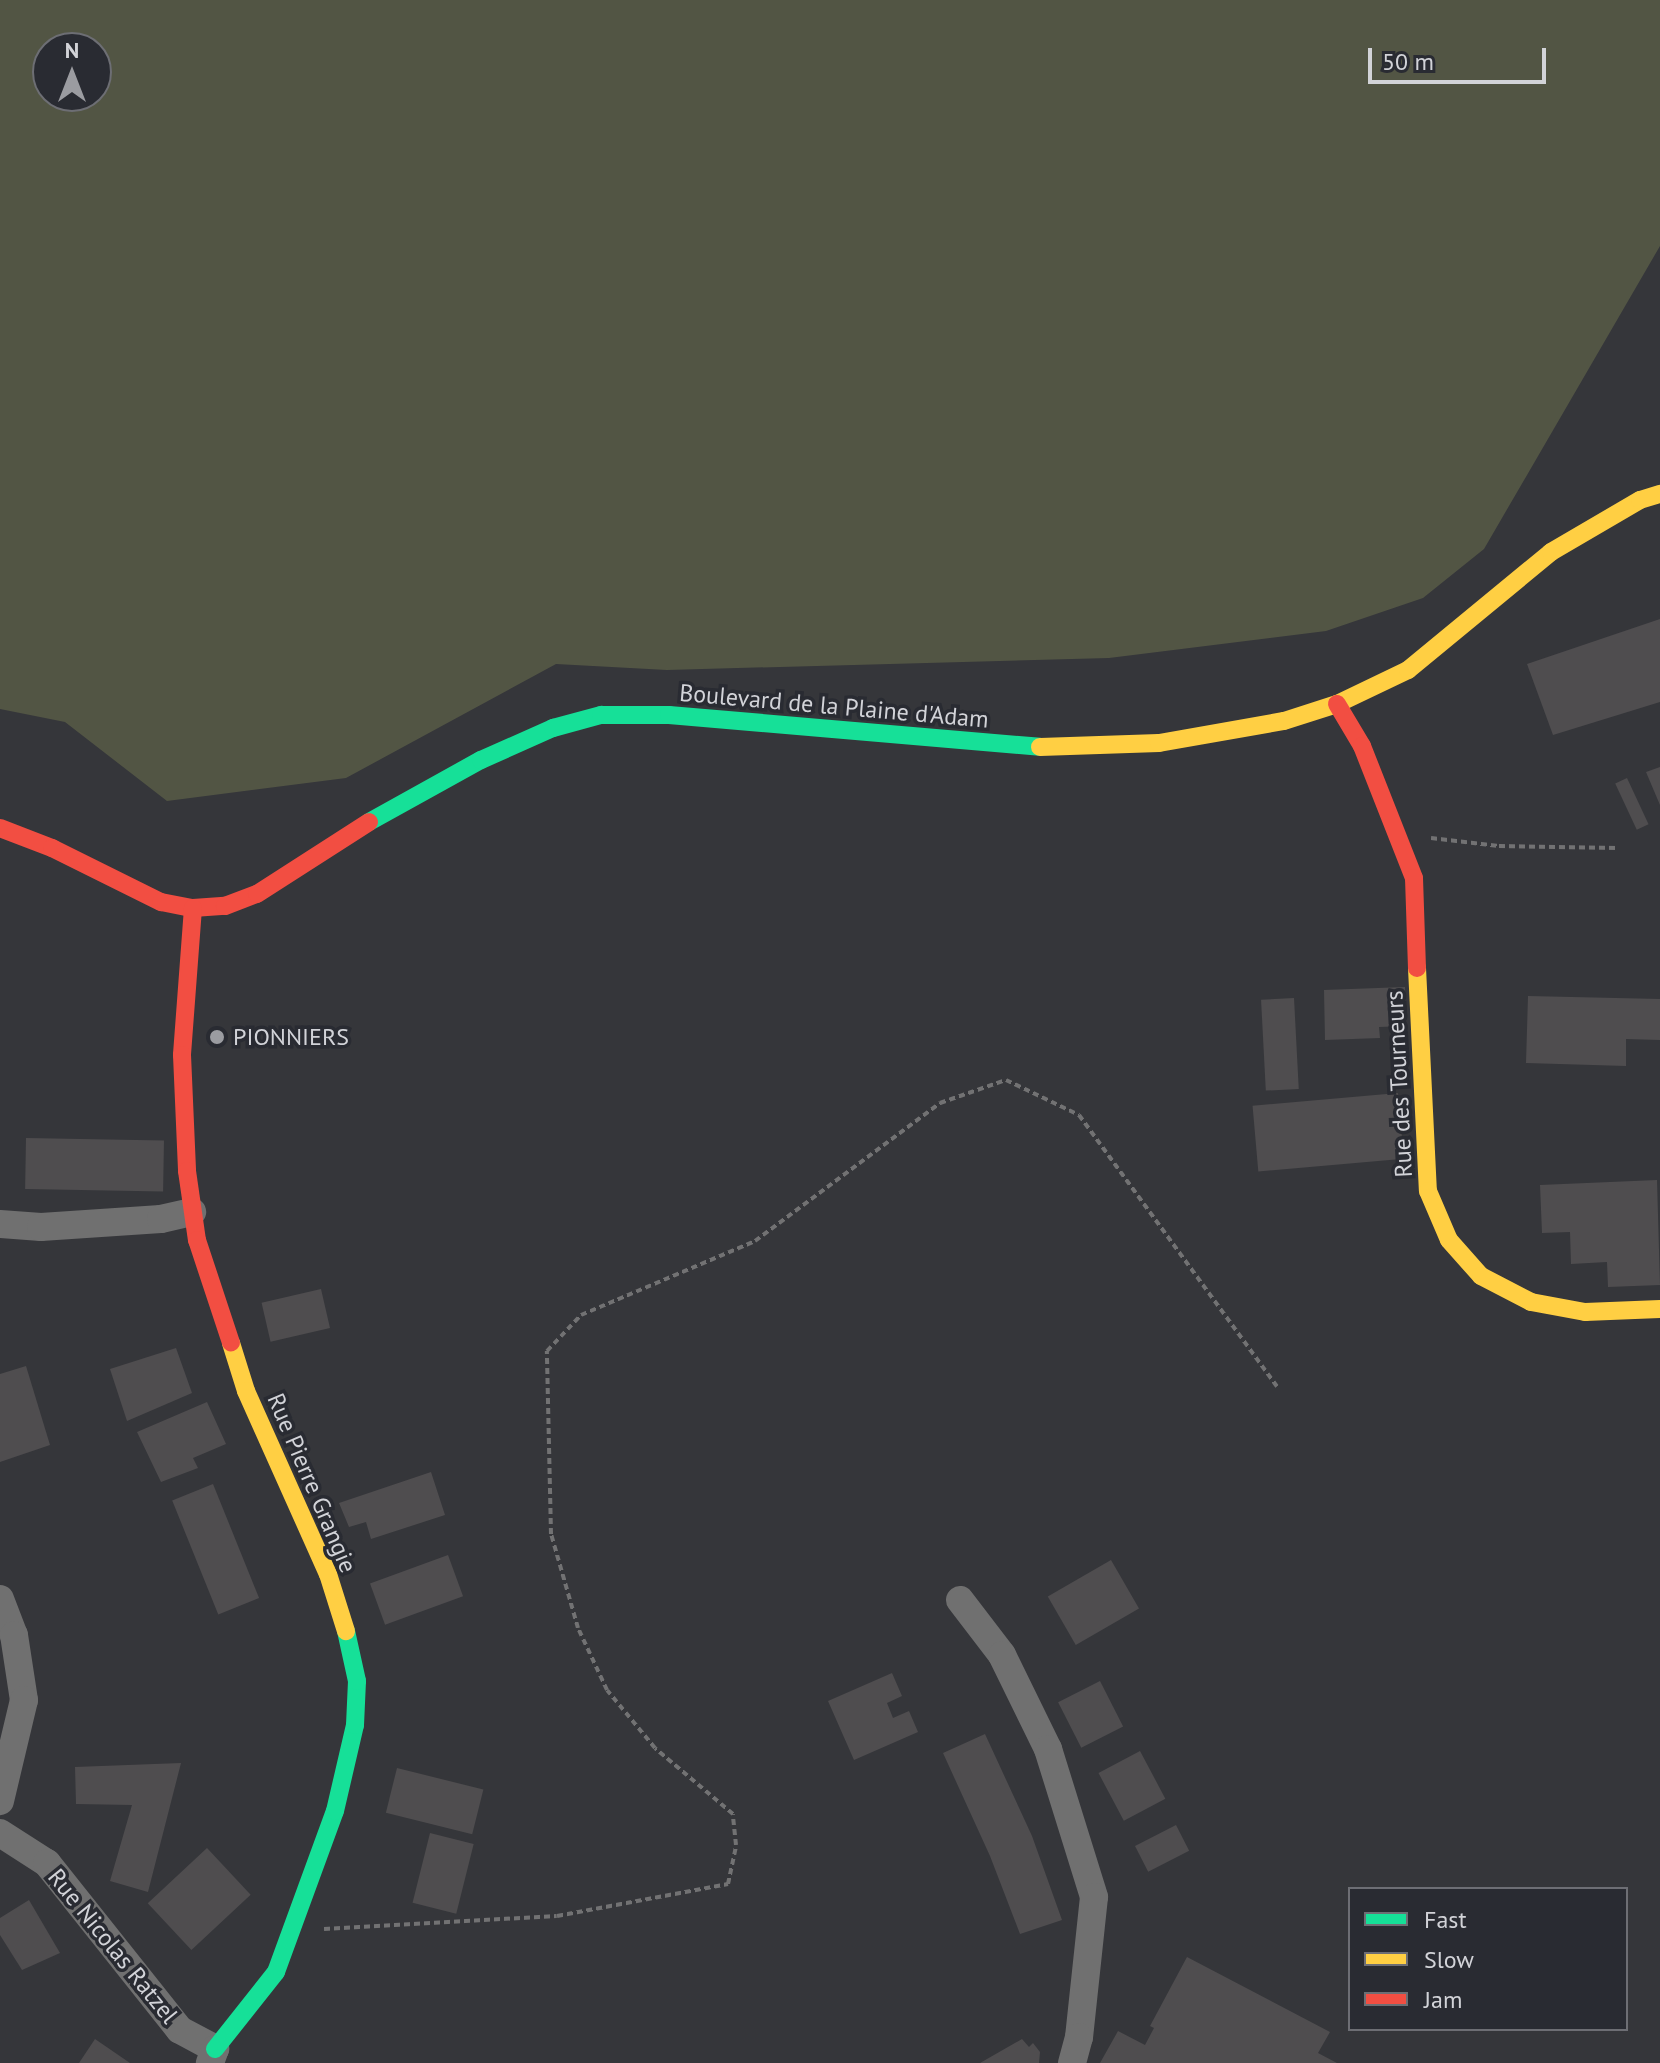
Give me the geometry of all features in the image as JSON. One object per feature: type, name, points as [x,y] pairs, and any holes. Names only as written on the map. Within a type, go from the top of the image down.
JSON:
[{"type":"street","name":"Boulevard de la Plaine d'Adam","points":[[0,828],[52,848],[161,902],[193,908],[225,906],[257,894],[399,802],[553,728],[601,715],[669,715],[1030,747],[1159,743],[1284,721],[1337,704],[1408,670],[1551,552],[1640,500],[1660,494]]},
{"type":"street","name":"Rue des Tourneurs","points":[[1337,704],[1362,746],[1414,878],[1421,1101],[1428,1191],[1449,1240],[1481,1276],[1531,1302],[1585,1312],[1660,1309]]},
{"type":"street","name":"Rue Pierre Grangie","points":[[193,908],[182,1055],[192,1212],[197,1240],[246,1391],[328,1574],[349,1640],[357,1681],[355,1725],[335,1811],[292,1931],[276,1972],[212,2056]]},
{"type":"street","points":[[0,1224],[41,1227],[161,1219],[192,1212]]},
{"type":"street","points":[[0,1599],[14,1635],[24,1700],[0,1801]]},
{"type":"street","points":[[960,1600],[1002,1655],[1048,1749],[1094,1897],[1079,2037],[1072,2063]]},
{"type":"street","name":"Rue Nicolas Ratzel","points":[[0,1833],[47,1863],[180,2030],[212,2056]]},
{"type":"path","points":[[1397,834],[1499,846],[1618,848]]},
{"type":"path","points":[[292,1931],[557,1916],[728,1884],[736,1845],[733,1814],[655,1748],[607,1690],[578,1628],[551,1534],[547,1351],[581,1315],[755,1241],[940,1103],[1006,1080],[1079,1115],[1277,1387]]},
{"type":"green space","points":[[0,0],[1660,0],[1660,246],[1484,549],[1423,598],[1326,631],[1109,658],[667,670],[556,664],[346,778],[167,801],[65,722],[0,709]]},
{"type":"building","points":[[1660,619],[1660,702],[1553,735],[1527,664]]},
{"type":"building","points":[[1660,767],[1660,805],[1646,772]]},
{"type":"building","points":[[1627,778],[1649,824],[1637,830],[1615,783]]},
{"type":"building","points":[[1405,987],[1406,1026],[1379,1027],[1380,1038],[1325,1040],[1324,990]]},
{"type":"building","points":[[1528,996],[1660,999],[1660,1040],[1626,1039],[1626,1066],[1526,1063]]},
{"type":"building","points":[[1294,998],[1299,1089],[1266,1091],[1261,1000]]},
{"type":"building","points":[[1398,1093],[1404,1159],[1258,1171],[1253,1106]]},
{"type":"building","points":[[26,1138],[164,1140],[163,1191],[25,1189]]},
{"type":"building","points":[[1657,1180],[1660,1285],[1608,1287],[1607,1262],[1571,1264],[1570,1232],[1542,1233],[1540,1185]]},
{"type":"building","points":[[321,1289],[330,1328],[271,1342],[262,1303]]},
{"type":"building","points":[[176,1348],[192,1393],[127,1421],[110,1369]]},
{"type":"building","points":[[26,1366],[50,1445],[0,1462],[0,1374]]},
{"type":"building","points":[[207,1402],[226,1444],[193,1458],[198,1468],[161,1482],[137,1432]]},
{"type":"building","points":[[431,1472],[445,1515],[371,1539],[366,1522],[349,1527],[339,1503]]},
{"type":"building","points":[[213,1484],[259,1598],[218,1615],[172,1500]]},
{"type":"building","points":[[448,1555],[463,1596],[385,1625],[370,1583]]},
{"type":"building","points":[[1111,1560],[1139,1608],[1076,1645],[1048,1596]]},
{"type":"building","points":[[892,1673],[902,1696],[887,1703],[893,1718],[909,1711],[918,1732],[854,1760],[828,1701]]},
{"type":"building","points":[[1100,1681],[1123,1726],[1081,1748],[1058,1702]]},
{"type":"building","points":[[985,1734],[1032,1836],[1062,1920],[1020,1934],[990,1856],[943,1753]]},
{"type":"building","points":[[1140,1751],[1165,1799],[1124,1821],[1099,1773]]},
{"type":"building","points":[[181,1763],[148,1892],[110,1881],[132,1805],[76,1804],[75,1767]]},
{"type":"building","points":[[397,1768],[483,1790],[472,1834],[386,1813]]},
{"type":"building","points":[[1176,1825],[1189,1851],[1148,1872],[1135,1846]]},
{"type":"building","points":[[430,1833],[474,1844],[456,1914],[413,1903]]},
{"type":"building","points":[[207,1848],[251,1895],[191,1950],[148,1903]]},
{"type":"building","points":[[29,1900],[60,1953],[22,1970],[0,1935],[0,1918]]},
{"type":"building","points":[[1187,1957],[1330,2032],[1318,2053],[1337,2063],[1100,2063],[1118,2031],[1145,2045],[1154,2028],[1150,2026]]},
{"type":"building","points":[[95,2039],[130,2063],[79,2063]]},
{"type":"building","points":[[1022,2039],[1029,2047],[1033,2043],[1040,2052],[1039,2063],[980,2063]]},
{"type":"traffic: fast","points":[[369,822],[481,760],[553,728],[601,715],[669,715],[1040,747]]},
{"type":"traffic: fast","points":[[215,2049],[276,1972],[335,1811],[355,1725],[357,1681],[346,1631]]},
{"type":"traffic: slow","points":[[1040,747],[1159,743],[1284,721],[1337,704],[1408,670],[1551,552],[1640,500],[1660,494]]},
{"type":"traffic: slow","points":[[1417,968],[1428,1191],[1449,1240],[1481,1276],[1531,1302],[1585,1312],[1660,1309]]},
{"type":"traffic: slow","points":[[231,1343],[246,1391],[328,1574],[346,1631]]},
{"type":"traffic: jam","points":[[1337,704],[1362,746],[1414,878],[1417,968]]},
{"type":"traffic: jam","points":[[0,828],[52,848],[161,902],[193,908],[225,906],[257,894],[369,822]]},
{"type":"traffic: jam","points":[[193,908],[182,1055],[187,1171],[197,1240],[231,1343]]},
{"type":"place","name":"PIONNIERS","points":[[217,1037]]}]
